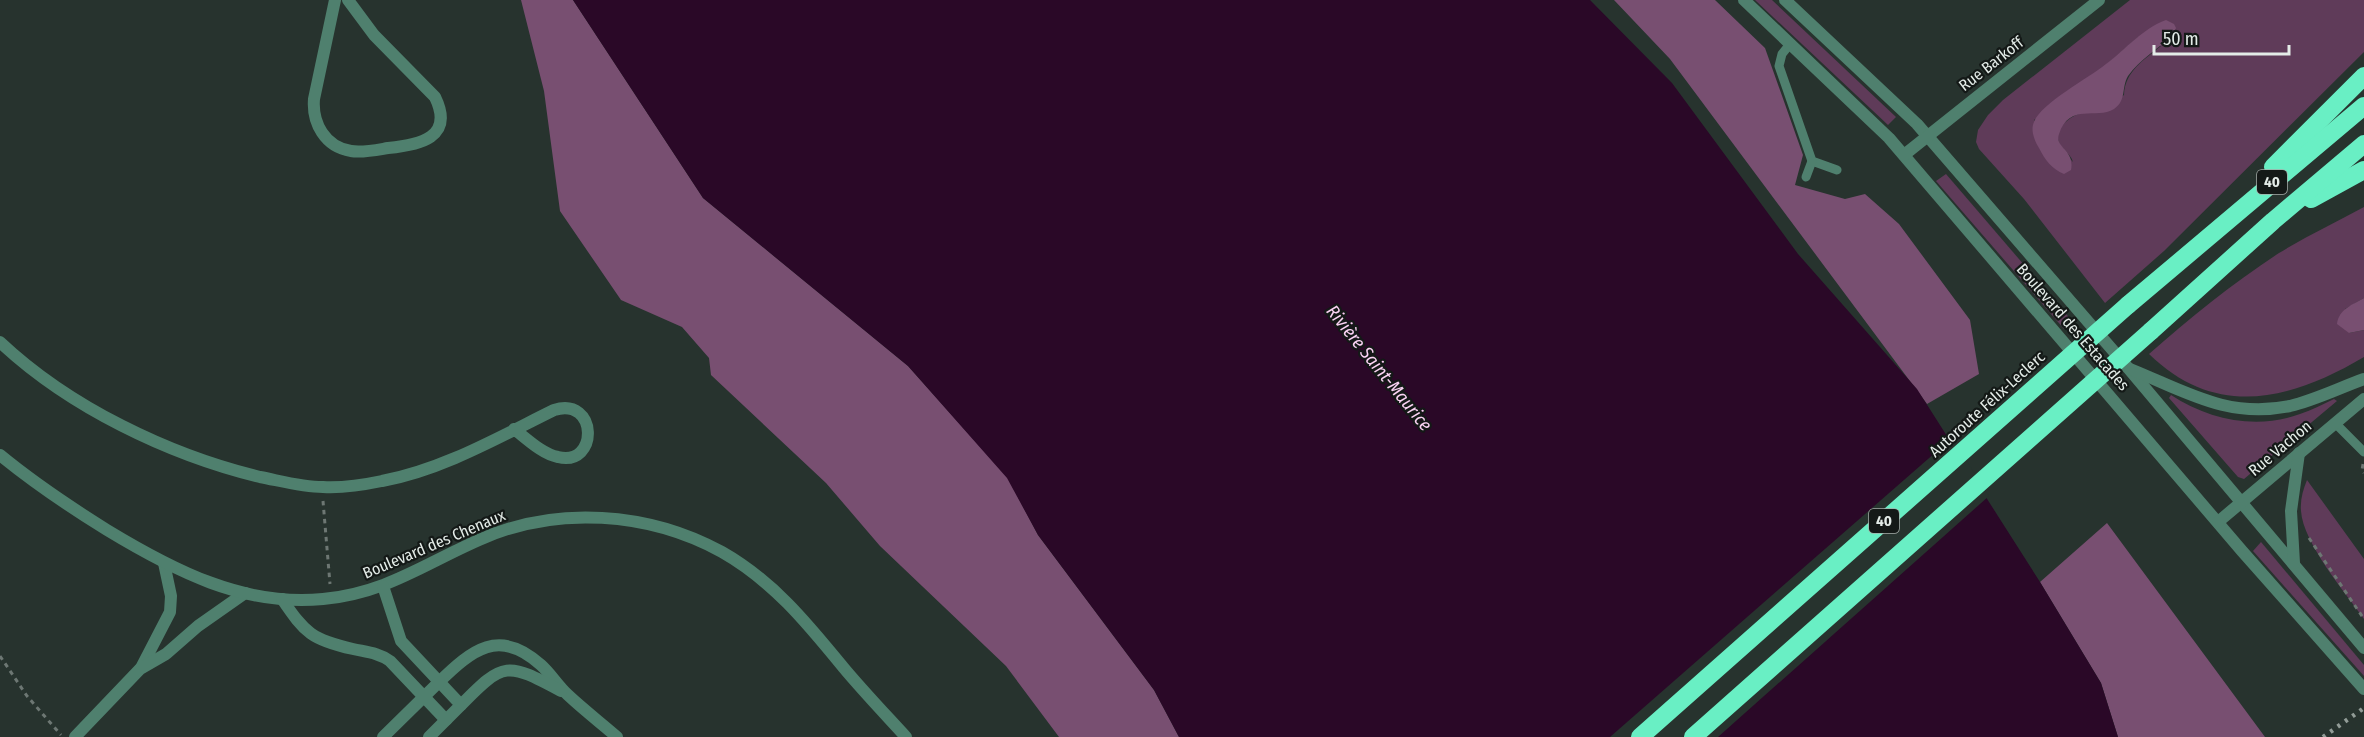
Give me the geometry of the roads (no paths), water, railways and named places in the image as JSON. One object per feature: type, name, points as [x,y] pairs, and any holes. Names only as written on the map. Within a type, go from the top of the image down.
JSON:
[{"type":"highway","points":[[2180,260],[2364,76]]},
{"type":"highway","name":"Autoroute Félix-Leclerc","points":[[1640,737],[2128,305],[2364,106]]},
{"type":"highway","name":"40","points":[[1693,737],[2273,221],[2364,144]]},
{"type":"highway","points":[[2273,221],[2364,170]]},
{"type":"street","points":[[335,0],[314,99],[314,113],[322,133],[330,143],[351,151],[420,143],[430,137],[439,125],[441,114],[435,97],[374,35],[348,0]]},
{"type":"street","name":"Boulevard des Estacades","points":[[1744,0],[1878,127],[1904,155],[2364,689]]},
{"type":"street","name":"Boulevard des Estacades","points":[[1785,0],[1897,102],[1927,135],[2129,369],[2364,648]]},
{"type":"street","name":"Rue Barkoff","points":[[1904,155],[2100,0]]},
{"type":"street","points":[[0,342],[36,372],[66,392],[96,411],[154,440],[209,462],[301,485],[322,487],[355,485],[402,477],[474,449],[514,429],[554,410],[566,408],[577,412],[587,424],[588,436],[581,452],[570,458],[561,458],[553,456],[514,429]]},
{"type":"street","points":[[2129,369],[2214,404],[2251,409],[2290,406],[2364,379]]},
{"type":"street","name":"Rue Vachon","points":[[2218,522],[2364,399]]},
{"type":"street","points":[[2294,563],[2291,511],[2299,453]]},
{"type":"street","name":"Boulevard des Chenaux","points":[[0,455],[65,504],[164,563],[205,582],[245,593],[282,599],[330,598],[382,586],[421,570],[490,535],[533,523],[590,517],[619,519],[666,529],[697,540],[723,553],[750,569],[774,588],[799,613],[906,737]]},
{"type":"street","points":[[75,737],[140,669],[170,612],[171,596],[164,563]]},
{"type":"street","points":[[382,586],[401,640],[461,705]]},
{"type":"street","points":[[140,669],[166,654],[198,626],[245,593]]},
{"type":"street","points":[[282,599],[310,635],[340,646],[384,657],[394,664],[446,720]]},
{"type":"street","points":[[383,737],[472,652],[489,646],[509,647],[538,663],[567,694],[617,737]]},
{"type":"street","points":[[429,737],[487,678],[495,673],[510,671],[532,675],[567,694]]},
{"type":"lane","points":[[1790,45],[1782,54],[1779,66],[1812,161],[1806,177]]},
{"type":"lane","points":[[1812,161],[1837,170]]},
{"type":"lane","points":[[2335,423],[2364,452]]},
{"type":"water","name":"Rivière Saint-Maurice","points":[[573,0],[1590,0],[1672,83],[1798,254],[1917,389],[2040,582],[2101,683],[2118,737],[1179,737],[1154,690],[1038,535],[1007,478],[908,366],[703,198]]},
{"type":"railway","points":[[2323,737],[2364,708]]}]
